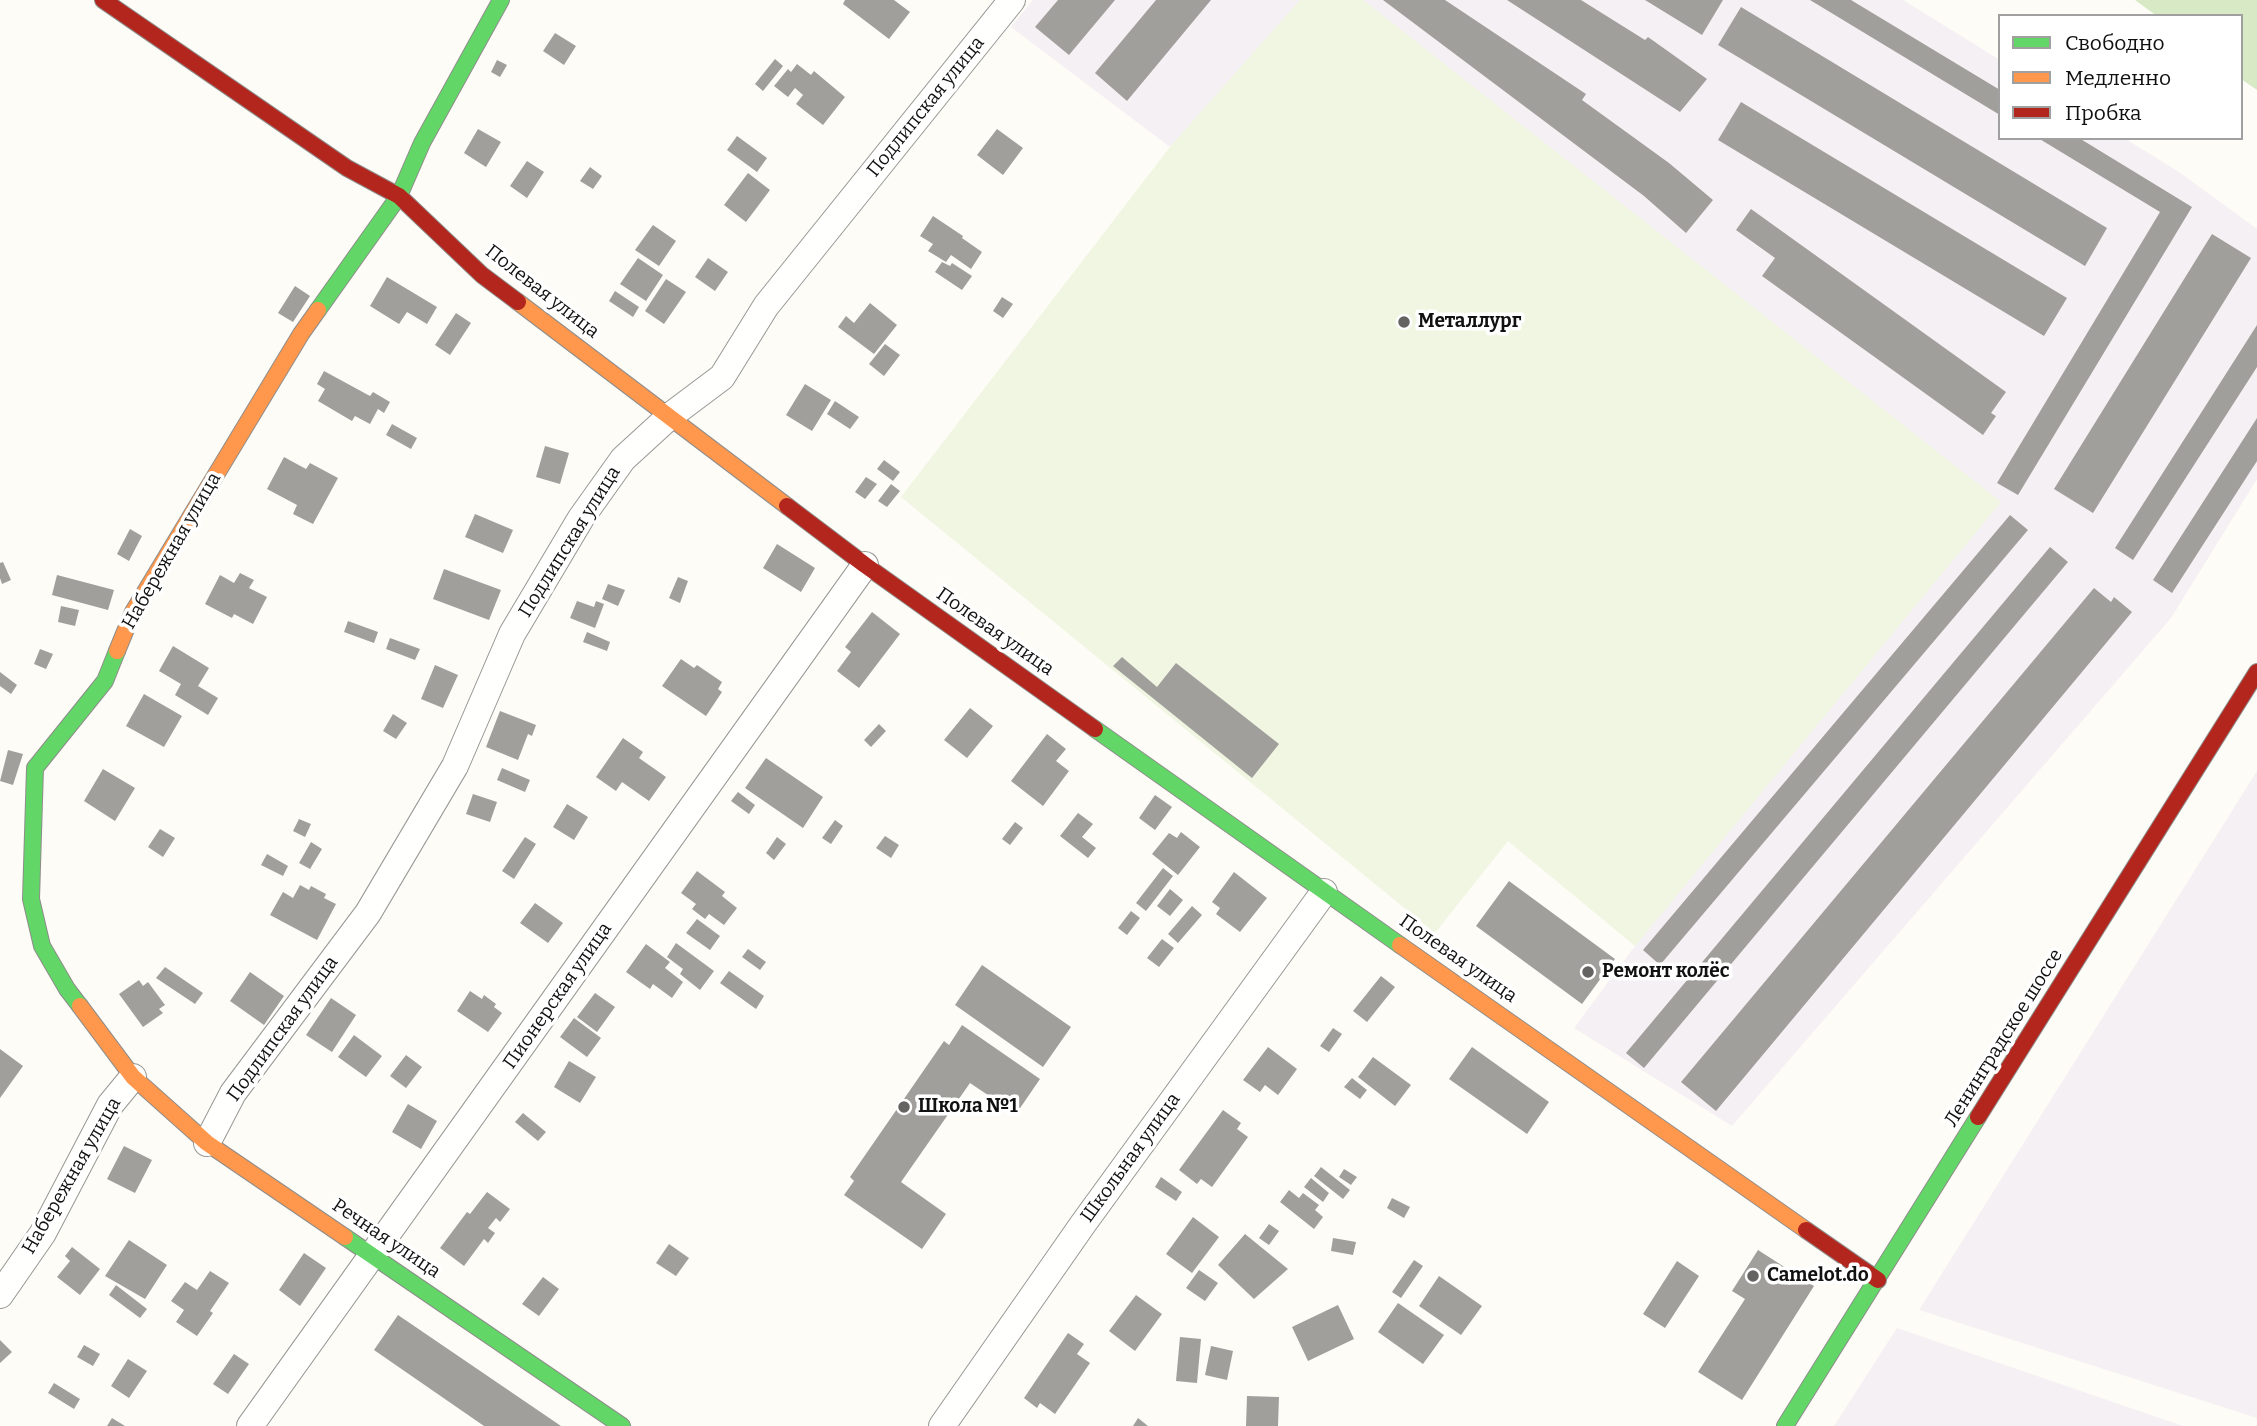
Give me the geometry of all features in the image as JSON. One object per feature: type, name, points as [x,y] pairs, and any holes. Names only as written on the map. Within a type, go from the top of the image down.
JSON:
[{"type":"street","name":"Полевая улица","points":[[103,0],[347,168],[399,196],[482,275],[865,565],[1324,892],[1878,1280]]},
{"type":"street","name":"Набережная улица","points":[[0,1295],[43,1233],[110,1105],[133,1077],[67,989],[42,946],[31,899],[35,768],[105,681],[132,612],[293,345],[399,196],[422,143],[500,0]]},
{"type":"street","name":"Подлипская улица","points":[[207,1143],[233,1093],[374,902],[455,765],[512,634],[580,518],[623,459],[670,416],[722,377],[766,306],[1012,0]]},
{"type":"street","name":"Пионерская улица","points":[[250,1426],[865,565]]},
{"type":"street","name":"Ленинградское шоссе","points":[[1785,1426],[2257,673]]},
{"type":"street","name":"Школьная улица","points":[[942,1426],[1091,1213],[1324,892]]},
{"type":"street","name":"Речная улица","points":[[133,1077],[207,1143],[622,1426]]},
{"type":"shaded area","points":[[1033,0],[1300,0],[1170,147],[1011,27]]},
{"type":"shaded area","points":[[1363,0],[1903,0],[1998,59],[1998,140],[2127,140],[2179,172],[2257,229],[2257,479],[2171,618],[1732,1126],[1574,1028],[1635,946],[2000,502]]},
{"type":"shaded area","points":[[2257,771],[2257,1418],[1919,1310]]},
{"type":"shaded area","points":[[1897,1328],[2183,1426],[1834,1426]]},
{"type":"green space","name":"Металлург","points":[[1300,0],[1363,0],[2001,502],[1635,946],[1508,841],[1435,933],[901,497],[1170,147]]},
{"type":"green space","points":[[2135,0],[2257,0],[2257,90],[2243,80],[2243,14],[2154,14]]},
{"type":"building","points":[[845,0],[894,0],[910,12],[889,39],[843,4]]},
{"type":"building","points":[[1058,0],[1115,0],[1069,55],[1035,27]]},
{"type":"building","points":[[1156,0],[1211,0],[1127,101],[1095,73]]},
{"type":"building","points":[[1383,0],[1445,0],[1586,94],[1582,100],[1669,163],[1713,200],[1686,233],[1644,196]]},
{"type":"building","points":[[1507,0],[1581,0],[1645,40],[1648,37],[1707,79],[1680,112]]},
{"type":"building","points":[[1645,0],[1723,0],[1702,35]]},
{"type":"building","points":[[1810,0],[1851,0],[1998,89],[1998,114]]},
{"type":"building","points":[[1741,7],[2107,228],[2085,266],[1718,45]]},
{"type":"building","points":[[555,33],[576,46],[564,65],[543,51]]},
{"type":"building","points":[[775,59],[783,66],[763,91],[755,84]]},
{"type":"building","points":[[497,60],[507,65],[500,77],[491,72]]},
{"type":"building","points":[[797,64],[811,75],[814,71],[845,97],[823,125],[796,104],[803,95],[795,88],[788,97],[774,86],[788,69],[791,72]]},
{"type":"building","points":[[1741,102],[2067,298],[2044,336],[1718,140]]},
{"type":"building","points":[[478,129],[501,142],[486,167],[464,153]]},
{"type":"building","points":[[997,129],[1023,148],[1003,175],[977,155]]},
{"type":"building","points":[[737,136],[767,158],[757,172],[727,150]]},
{"type":"building","points":[[2041,140],[2082,140],[2192,207],[2018,495],[1997,483],[2160,212]]},
{"type":"building","points":[[527,161],[544,172],[527,198],[510,186]]},
{"type":"building","points":[[590,167],[602,176],[593,189],[580,181]]},
{"type":"building","points":[[748,173],[770,190],[746,222],[724,205]]},
{"type":"building","points":[[1751,209],[2006,392],[1991,413],[1996,416],[1983,435],[1762,276],[1775,258],[1736,230]]},
{"type":"building","points":[[933,216],[982,252],[971,269],[951,255],[946,262],[928,251],[933,244],[920,236]]},
{"type":"building","points":[[653,225],[676,241],[659,266],[635,250]]},
{"type":"building","points":[[2212,234],[2251,258],[2093,513],[2054,489]]},
{"type":"building","points":[[638,258],[663,275],[646,301],[620,284]]},
{"type":"building","points":[[708,258],[728,272],[715,291],[695,277]]},
{"type":"building","points":[[942,262],[950,266],[952,263],[972,276],[962,290],[935,272]]},
{"type":"building","points":[[387,277],[437,307],[427,324],[407,312],[399,324],[370,306]]},
{"type":"building","points":[[666,279],[686,292],[664,324],[645,311]]},
{"type":"building","points":[[295,286],[310,296],[293,322],[278,313]]},
{"type":"building","points":[[615,291],[639,307],[633,317],[609,301]]},
{"type":"building","points":[[1002,297],[1013,304],[1003,318],[993,311]]},
{"type":"building","points":[[870,303],[897,325],[874,354],[838,327],[846,316],[854,323]]},
{"type":"building","points":[[456,313],[471,323],[450,355],[435,345]]},
{"type":"building","points":[[2257,325],[2257,367],[2133,560],[2115,548]]},
{"type":"building","points":[[885,344],[900,355],[884,376],[869,364]]},
{"type":"building","points":[[324,371],[370,396],[373,392],[390,402],[384,413],[378,409],[370,424],[355,416],[352,421],[318,401],[325,389],[317,384]]},
{"type":"building","points":[[805,384],[831,400],[812,431],[786,415]]},
{"type":"building","points":[[835,401],[859,417],[850,429],[827,414]]},
{"type":"building","points":[[2257,418],[2257,461],[2172,593],[2153,580]]},
{"type":"building","points":[[392,424],[417,438],[411,449],[386,435]]},
{"type":"building","points":[[545,446],[569,453],[560,484],[536,477]]},
{"type":"building","points":[[284,457],[306,469],[310,463],[338,478],[313,524],[293,514],[297,505],[267,489]]},
{"type":"building","points":[[884,460],[900,472],[893,481],[877,469]]},
{"type":"building","points":[[866,477],[877,484],[865,499],[855,492]]},
{"type":"building","points":[[891,484],[900,491],[887,507],[878,501]]},
{"type":"building","points":[[475,514],[513,530],[503,553],[465,537]]},
{"type":"building","points":[[2010,515],[2028,530],[1660,965],[1643,950]]},
{"type":"building","points":[[130,529],[142,536],[129,561],[117,554]]},
{"type":"building","points":[[777,544],[815,568],[801,592],[763,568]]},
{"type":"building","points":[[2050,547],[2068,562],[1644,1068],[1626,1053]]},
{"type":"building","points":[[3,562],[11,580],[2,584],[0,563]]},
{"type":"building","points":[[444,569],[501,590],[489,620],[433,599]]},
{"type":"building","points":[[240,573],[254,580],[249,588],[267,597],[253,624],[234,614],[232,618],[205,604],[220,575],[234,583]]},
{"type":"building","points":[[57,575],[114,590],[108,610],[52,595]]},
{"type":"building","points":[[678,577],[688,581],[680,603],[669,598]]},
{"type":"building","points":[[608,584],[625,590],[618,606],[602,599]]},
{"type":"building","points":[[2094,588],[2111,602],[2114,597],[2132,612],[1716,1111],[1681,1082]]},
{"type":"building","points":[[577,601],[594,607],[596,601],[604,604],[595,628],[570,618]]},
{"type":"building","points":[[61,606],[79,610],[75,626],[58,622]]},
{"type":"building","points":[[872,612],[900,634],[859,688],[837,671],[851,652],[845,647]]},
{"type":"building","points":[[348,621],[378,632],[374,643],[344,632]]},
{"type":"building","points":[[587,632],[610,642],[607,651],[583,642]]},
{"type":"building","points":[[390,638],[420,649],[415,660],[386,649]]},
{"type":"building","points":[[173,646],[209,668],[198,686],[218,698],[208,715],[175,695],[181,684],[159,671]]},
{"type":"building","points":[[40,649],[53,654],[46,669],[34,664]]},
{"type":"building","points":[[1122,657],[1157,687],[1176,663],[1279,744],[1252,778],[1113,666]]},
{"type":"building","points":[[681,659],[694,668],[697,665],[722,682],[718,689],[722,692],[706,716],[662,686]]},
{"type":"building","points":[[435,665],[458,675],[443,708],[421,699]]},
{"type":"building","points":[[0,672],[17,685],[11,694],[0,686]]},
{"type":"building","points":[[144,694],[182,716],[164,747],[126,726]]},
{"type":"building","points":[[970,708],[993,726],[967,758],[944,740]]},
{"type":"building","points":[[500,711],[536,725],[532,736],[528,734],[518,760],[486,747]]},
{"type":"building","points":[[393,714],[407,723],[396,739],[383,731]]},
{"type":"building","points":[[879,724],[886,731],[871,747],[864,740]]},
{"type":"building","points":[[1047,734],[1066,749],[1056,761],[1069,771],[1043,806],[1011,781]]},
{"type":"building","points":[[623,738],[643,752],[639,758],[666,777],[649,801],[622,782],[616,791],[596,777]]},
{"type":"building","points":[[8,750],[23,754],[13,785],[0,781]]},
{"type":"building","points":[[766,758],[823,797],[803,828],[745,788]]},
{"type":"building","points":[[502,768],[530,780],[525,792],[497,780]]},
{"type":"building","points":[[103,769],[135,788],[115,821],[84,801]]},
{"type":"building","points":[[738,792],[755,805],[749,814],[731,801]]},
{"type":"building","points":[[473,794],[497,802],[490,822],[466,814]]},
{"type":"building","points":[[1155,795],[1172,807],[1155,830],[1139,818]]},
{"type":"building","points":[[567,804],[588,817],[574,840],[553,827]]},
{"type":"building","points":[[1078,813],[1093,824],[1082,837],[1096,848],[1088,858],[1060,836]]},
{"type":"building","points":[[299,819],[311,824],[305,837],[293,831]]},
{"type":"building","points":[[835,820],[843,826],[831,844],[822,838]]},
{"type":"building","points":[[1015,822],[1023,828],[1010,845],[1002,839]]},
{"type":"building","points":[[160,829],[175,838],[163,857],[148,847]]},
{"type":"building","points":[[1181,832],[1200,847],[1178,875],[1152,854],[1169,833],[1177,838]]},
{"type":"building","points":[[885,836],[899,845],[891,858],[876,848]]},
{"type":"building","points":[[525,837],[536,844],[514,879],[502,871]]},
{"type":"building","points":[[777,837],[786,844],[774,860],[766,853]]},
{"type":"building","points":[[311,842],[322,849],[310,869],[299,863]]},
{"type":"building","points":[[267,854],[288,866],[283,876],[261,865]]},
{"type":"building","points":[[1163,868],[1173,876],[1146,911],[1136,903]]},
{"type":"building","points":[[697,871],[725,892],[722,896],[737,908],[724,925],[709,914],[705,919],[692,909],[696,904],[681,893]]},
{"type":"building","points":[[1234,872],[1267,898],[1240,932],[1216,914],[1220,908],[1212,902]]},
{"type":"building","points":[[1509,881],[1615,959],[1582,1004],[1476,926]]},
{"type":"building","points":[[300,885],[309,890],[311,886],[326,894],[324,898],[336,904],[317,940],[270,915],[283,892],[293,898]]},
{"type":"building","points":[[1170,889],[1183,900],[1170,916],[1157,906]]},
{"type":"building","points":[[535,903],[563,923],[548,943],[520,923]]},
{"type":"building","points":[[1192,906],[1202,915],[1178,943],[1168,934]]},
{"type":"building","points":[[1131,911],[1140,918],[1127,935],[1118,928]]},
{"type":"building","points":[[697,919],[720,936],[710,950],[686,933]]},
{"type":"building","points":[[1162,939],[1174,948],[1159,967],[1147,958]]},
{"type":"building","points":[[676,943],[714,971],[700,990],[680,974],[683,969],[667,957]]},
{"type":"building","points":[[646,944],[670,962],[665,968],[683,982],[672,998],[653,984],[650,989],[626,972]]},
{"type":"building","points":[[748,949],[766,962],[760,970],[742,957]]},
{"type":"building","points":[[982,965],[1071,1027],[1043,1067],[955,1005]]},
{"type":"building","points":[[165,967],[203,993],[195,1004],[156,978]]},
{"type":"building","points":[[729,971],[764,996],[756,1009],[720,983]]},
{"type":"building","points":[[250,972],[284,996],[264,1025],[230,1001]]},
{"type":"building","points":[[1381,976],[1395,987],[1367,1022],[1353,1011]]},
{"type":"building","points":[[139,980],[143,986],[148,982],[165,1005],[159,1009],[163,1013],[143,1027],[119,994]]},
{"type":"building","points":[[470,991],[482,999],[484,995],[496,1004],[494,1007],[502,1013],[488,1032],[457,1011]]},
{"type":"building","points":[[595,993],[615,1007],[597,1032],[577,1017]]},
{"type":"building","points":[[331,998],[356,1015],[332,1052],[306,1035]]},
{"type":"building","points":[[574,1018],[601,1038],[587,1057],[560,1037]]},
{"type":"building","points":[[962,1025],[1040,1079],[1016,1114],[970,1083],[901,1182],[946,1214],[922,1249],[844,1195],[854,1181],[850,1177],[944,1041],[949,1045]]},
{"type":"building","points":[[1333,1028],[1342,1034],[1329,1052],[1320,1046]]},
{"type":"building","points":[[354,1035],[382,1056],[366,1077],[338,1057]]},
{"type":"building","points":[[1268,1047],[1297,1069],[1278,1095],[1265,1085],[1260,1092],[1243,1080]]},
{"type":"building","points":[[1472,1047],[1549,1102],[1527,1134],[1449,1079]]},
{"type":"building","points":[[0,1049],[23,1066],[0,1098]]},
{"type":"building","points":[[406,1055],[422,1067],[406,1088],[390,1076]]},
{"type":"building","points":[[1373,1057],[1411,1085],[1395,1106],[1358,1077]]},
{"type":"building","points":[[569,1061],[596,1077],[580,1103],[554,1087]]},
{"type":"building","points":[[1352,1078],[1367,1090],[1360,1099],[1344,1087]]},
{"type":"building","points":[[408,1104],[437,1121],[421,1149],[392,1132]]},
{"type":"building","points":[[1223,1110],[1241,1123],[1237,1129],[1248,1137],[1212,1187],[1201,1179],[1197,1184],[1179,1170]]},
{"type":"building","points":[[523,1113],[546,1132],[538,1141],[515,1122]]},
{"type":"building","points":[[124,1146],[152,1160],[135,1193],[107,1179]]},
{"type":"building","points":[[1321,1167],[1350,1190],[1343,1199],[1314,1176]]},
{"type":"building","points":[[1344,1169],[1357,1177],[1351,1185],[1339,1177]]},
{"type":"building","points":[[1161,1177],[1182,1192],[1176,1201],[1155,1187]]},
{"type":"building","points":[[1311,1178],[1329,1193],[1323,1202],[1304,1187]]},
{"type":"building","points":[[1289,1190],[1299,1198],[1303,1193],[1319,1205],[1315,1210],[1323,1217],[1314,1229],[1280,1202]]},
{"type":"building","points":[[487,1192],[510,1209],[500,1222],[496,1218],[488,1228],[495,1233],[488,1243],[484,1239],[464,1266],[440,1248],[467,1212],[470,1214]]},
{"type":"building","points":[[1392,1198],[1410,1207],[1404,1218],[1387,1208]]},
{"type":"building","points":[[1193,1217],[1219,1237],[1192,1273],[1166,1254]]},
{"type":"building","points":[[1269,1224],[1279,1231],[1269,1245],[1259,1238]]},
{"type":"building","points":[[1245,1234],[1288,1269],[1254,1299],[1218,1265]]},
{"type":"building","points":[[1333,1238],[1356,1242],[1353,1255],[1331,1251]]},
{"type":"building","points":[[129,1240],[167,1265],[145,1299],[105,1276]]},
{"type":"building","points":[[669,1244],[689,1258],[676,1276],[656,1263]]},
{"type":"building","points":[[72,1247],[100,1269],[80,1295],[57,1277],[70,1261],[65,1256]]},
{"type":"building","points":[[1758,1250],[1814,1286],[1742,1400],[1698,1372],[1745,1299],[1732,1291]]},
{"type":"building","points":[[304,1253],[326,1268],[300,1306],[279,1290]]},
{"type":"building","points":[[1414,1260],[1423,1266],[1401,1298],[1392,1292]]},
{"type":"building","points":[[1677,1261],[1699,1276],[1665,1328],[1643,1314]]},
{"type":"building","points":[[1199,1270],[1218,1283],[1205,1301],[1186,1288]]},
{"type":"building","points":[[210,1271],[229,1283],[197,1336],[176,1322],[184,1310],[171,1301],[185,1282],[197,1290]]},
{"type":"building","points":[[1439,1276],[1482,1306],[1461,1335],[1419,1306]]},
{"type":"building","points":[[543,1277],[559,1289],[539,1316],[522,1304]]},
{"type":"building","points":[[116,1285],[147,1309],[140,1318],[109,1295]]},
{"type":"building","points":[[1136,1295],[1162,1314],[1135,1351],[1109,1331]]},
{"type":"building","points":[[1398,1303],[1444,1335],[1423,1364],[1378,1332]]},
{"type":"building","points":[[1338,1305],[1354,1339],[1308,1361],[1292,1327]]},
{"type":"building","points":[[398,1315],[561,1426],[484,1426],[374,1350]]},
{"type":"building","points":[[1068,1333],[1084,1344],[1077,1354],[1090,1363],[1055,1414],[1040,1403],[1037,1408],[1024,1398]]},
{"type":"building","points":[[1180,1337],[1201,1339],[1197,1383],[1176,1381]]},
{"type":"building","points":[[0,1340],[12,1352],[0,1363]]},
{"type":"building","points":[[84,1345],[100,1354],[93,1366],[77,1357]]},
{"type":"building","points":[[1211,1346],[1233,1351],[1227,1380],[1205,1375]]},
{"type":"building","points":[[234,1354],[249,1364],[228,1394],[213,1384]]},
{"type":"building","points":[[128,1359],[147,1371],[129,1398],[111,1386]]},
{"type":"building","points":[[54,1383],[80,1399],[74,1409],[48,1393]]},
{"type":"building","points":[[1247,1396],[1279,1397],[1278,1426],[1246,1426]]},
{"type":"building","points":[[112,1418],[125,1426],[107,1426]]},
{"type":"building","points":[[1138,1418],[1148,1426],[1133,1426]]},
{"type":"traffic: fast","points":[[318,310],[399,196],[422,143],[501,0]]},
{"type":"traffic: fast","points":[[80,1006],[42,946],[31,899],[35,768],[105,681],[117,651]]},
{"type":"traffic: fast","points":[[1095,729],[1400,945]]},
{"type":"traffic: fast","points":[[1785,1426],[1978,1117]]},
{"type":"traffic: fast","points":[[345,1237],[622,1426]]},
{"type":"traffic: slow","points":[[518,302],[787,506]]},
{"type":"traffic: slow","points":[[117,651],[133,612],[318,310]]},
{"type":"traffic: slow","points":[[1400,945],[1806,1230]]},
{"type":"traffic: slow","points":[[80,1006],[133,1077],[207,1143],[345,1237]]},
{"type":"traffic: jam","points":[[103,0],[347,168],[399,196],[482,275],[518,302]]},
{"type":"traffic: jam","points":[[787,506],[1095,729]]},
{"type":"traffic: jam","points":[[1978,1117],[2257,672]]},
{"type":"traffic: jam","points":[[1806,1230],[1878,1280]]},
{"type":"place","name":"Металлург","points":[[1404,322]]},
{"type":"place","name":"Ремонт колёс","points":[[1588,972]]},
{"type":"place","name":"Школа №1","points":[[904,1107]]},
{"type":"place","name":"Camelot.do","points":[[1753,1276]]}]
